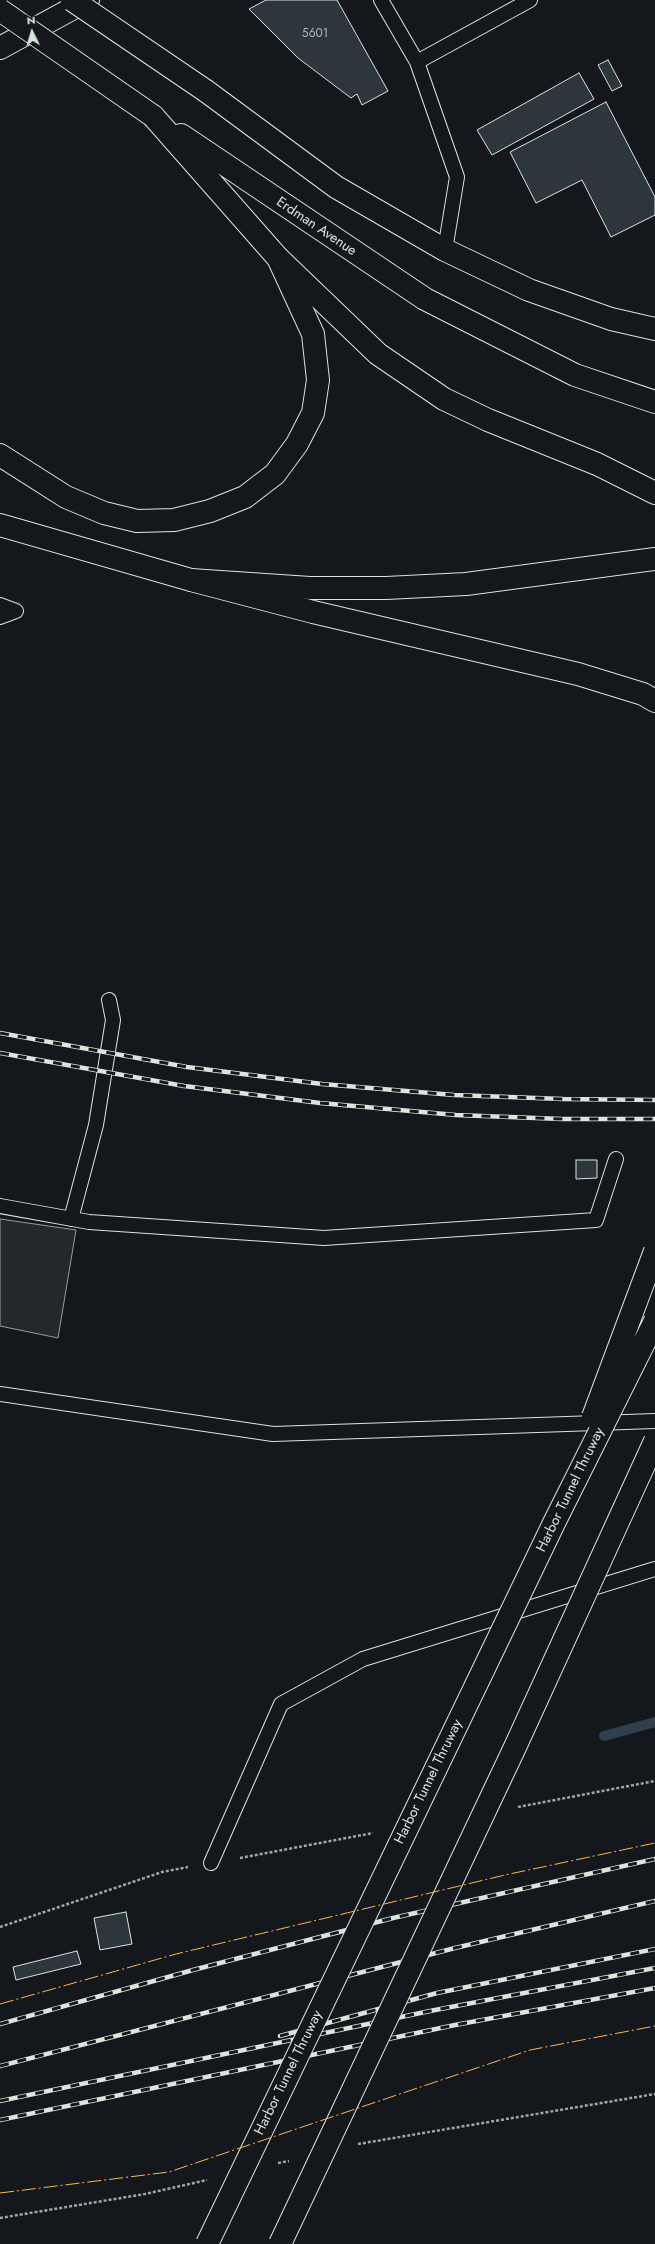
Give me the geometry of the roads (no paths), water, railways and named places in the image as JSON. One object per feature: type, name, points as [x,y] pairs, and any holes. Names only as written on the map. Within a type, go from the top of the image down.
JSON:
[{"type":"main road","points":[[72,0],[206,91],[336,187],[445,250],[529,290],[611,319],[655,329]]},
{"type":"main road","points":[[0,48],[88,0]]},
{"type":"main road","name":"Erdman Avenue","points":[[0,10],[153,116],[425,298],[575,375],[655,402]]},
{"type":"main road","points":[[153,116],[278,258],[378,354],[444,399],[488,420],[598,464],[655,493]]},
{"type":"main road","points":[[0,455],[66,497],[104,513],[137,522],[174,520],[210,511],[246,497],[275,474],[297,444],[313,412],[318,380],[313,334],[278,258]]},
{"type":"main road","points":[[0,525],[191,580],[321,614],[578,674],[643,694],[655,701]]},
{"type":"main road","points":[[191,580],[310,588],[386,588],[466,584],[655,559]]},
{"type":"main road","points":[[554,1523],[655,1251]]},
{"type":"main road","name":"Harbor Tunnel Thruway","points":[[207,2244],[554,1523],[655,1321]]},
{"type":"main road","points":[[280,2244],[516,1745],[655,1441]]},
{"type":"lane","points":[[380,0],[417,62],[458,176],[445,250]]},
{"type":"lane","points":[[417,62],[530,0]]},
{"type":"lane","points":[[0,605],[16,611],[0,618]]},
{"type":"lane","points":[[71,1219],[96,1125],[113,1020],[109,1000]]},
{"type":"lane","points":[[0,1206],[89,1222],[324,1238],[596,1220],[616,1158]]},
{"type":"lane","points":[[0,1394],[273,1434],[655,1421]]},
{"type":"lane","points":[[211,1863],[281,1704],[363,1659],[655,1569]]},
{"type":"waterway","points":[[604,1736],[655,1722]]},
{"type":"railway","points":[[0,1033],[187,1067],[322,1084],[454,1095],[563,1099],[655,1100]]},
{"type":"railway","points":[[0,1053],[184,1086],[320,1103],[456,1115],[562,1119],[655,1119]]},
{"type":"railway","points":[[0,2024],[193,1970],[393,1918],[655,1859]]},
{"type":"railway","points":[[0,2066],[455,1948],[655,1901]]},
{"type":"railway","points":[[280,2036],[437,1993],[655,1949]]},
{"type":"railway","points":[[0,2101],[430,2011],[655,1968]]},
{"type":"railway","points":[[0,2120],[455,2025],[655,1988]]}]
